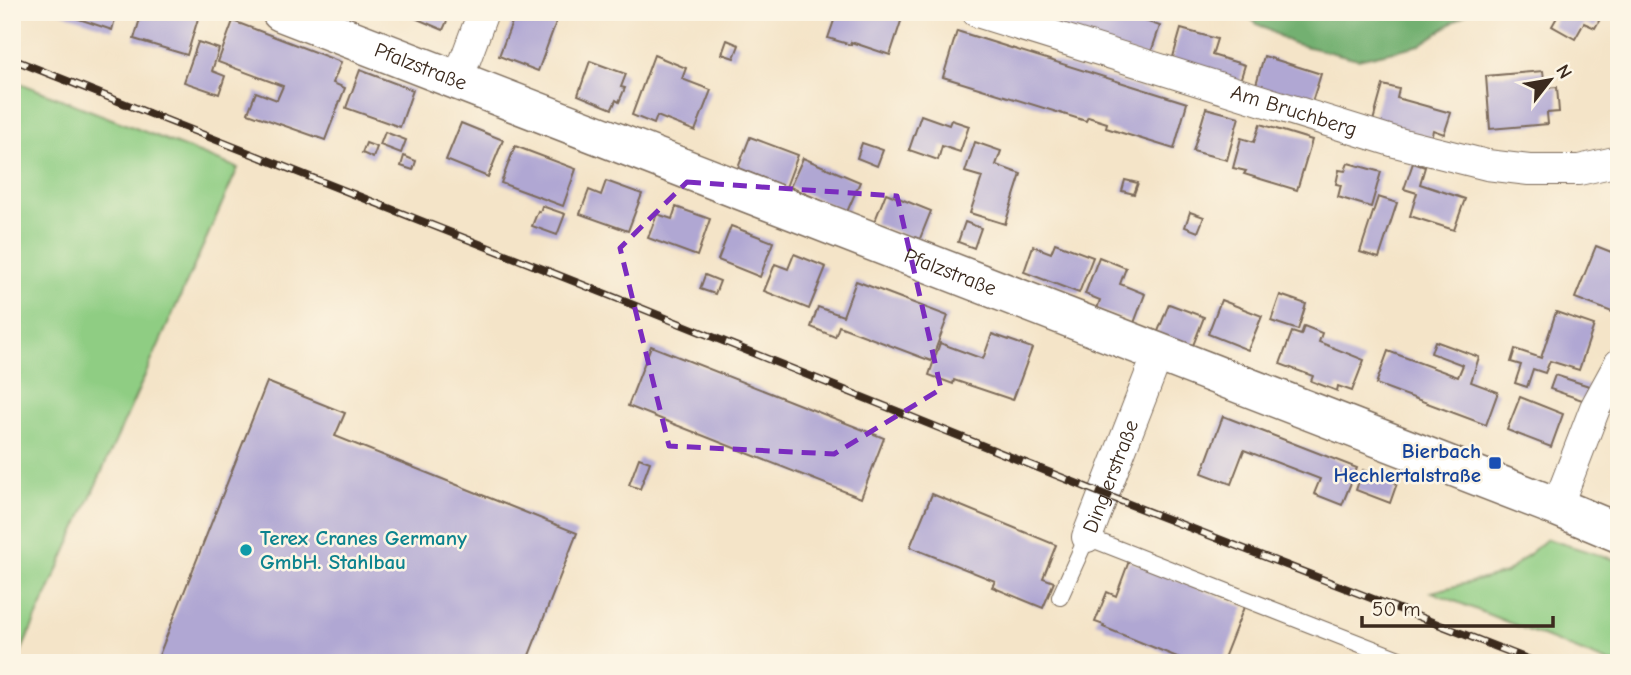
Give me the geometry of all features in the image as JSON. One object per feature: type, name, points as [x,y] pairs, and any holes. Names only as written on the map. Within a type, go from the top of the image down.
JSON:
[{"type":"main road","name":"Pfalzstraße","points":[[281,12],[1619,533]]},
{"type":"street","points":[[457,82],[483,12]]},
{"type":"street","name":"Am Bruchberg","points":[[977,12],[1395,142],[1487,165],[1529,170],[1579,170],[1619,161]]},
{"type":"street","name":"Dinglerstraße","points":[[1087,537],[1158,354]]},
{"type":"street","points":[[1557,507],[1595,408],[1619,364]]},
{"type":"lane","name":"Dinglerstraße","points":[[1060,597],[1087,537]]},
{"type":"lane","points":[[1087,537],[1409,663]]},
{"type":"highlighted area","points":[[687,182],[897,196],[941,389],[834,454],[669,446],[620,248]]},
{"type":"green space","points":[[1243,12],[1468,12],[1420,45],[1358,59],[1292,43],[1257,24]]},
{"type":"green space","points":[[12,80],[238,168],[16,663],[12,663]]},
{"type":"green space","points":[[1547,539],[1619,561],[1619,663],[1610,663],[1432,592],[1506,573]]},
{"type":"building","points":[[58,12],[117,12],[112,30]]},
{"type":"building","points":[[142,12],[200,12],[187,55],[134,39]]},
{"type":"building","points":[[401,12],[451,12],[443,30]]},
{"type":"building","points":[[516,12],[529,12],[556,22],[538,71],[499,56]]},
{"type":"building","points":[[837,12],[895,12],[903,15],[890,55],[851,42],[851,45],[828,38]]},
{"type":"building","points":[[1051,12],[1119,12],[1160,26],[1149,58],[1047,25]]},
{"type":"building","points":[[1560,12],[1604,12],[1595,28],[1584,23],[1575,39],[1552,26]]},
{"type":"building","points":[[233,21],[341,62],[333,83],[345,88],[325,140],[248,113],[256,92],[277,100],[283,86],[218,62]]},
{"type":"building","points":[[1181,29],[1217,39],[1212,55],[1245,65],[1239,84],[1171,64]]},
{"type":"building","points":[[957,31],[1187,103],[1174,149],[1106,128],[1107,123],[1088,117],[1086,121],[943,77]]},
{"type":"building","points":[[727,40],[739,45],[734,58],[722,54]]},
{"type":"building","points":[[198,42],[219,49],[212,71],[225,76],[219,94],[184,82]]},
{"type":"building","points":[[654,55],[686,68],[682,79],[711,90],[695,131],[657,116],[654,124],[632,115]]},
{"type":"building","points":[[1264,56],[1321,74],[1311,105],[1255,88]]},
{"type":"building","points":[[590,61],[626,74],[621,87],[625,88],[619,102],[616,100],[612,109],[578,95]]},
{"type":"building","points":[[360,70],[413,90],[400,127],[346,108]]},
{"type":"building","points":[[1543,71],[1545,88],[1557,87],[1559,112],[1547,113],[1548,124],[1490,129],[1486,76]]},
{"type":"building","points":[[1383,85],[1399,89],[1397,98],[1451,113],[1444,134],[1433,130],[1431,138],[1373,121]]},
{"type":"building","points":[[1206,108],[1239,117],[1227,160],[1193,151]]},
{"type":"building","points":[[921,115],[949,125],[951,120],[969,126],[960,152],[942,146],[938,160],[909,150]]},
{"type":"building","points":[[461,123],[503,140],[488,177],[446,160]]},
{"type":"building","points":[[1260,124],[1312,140],[1297,190],[1233,168],[1241,138],[1254,142]]},
{"type":"building","points":[[385,132],[406,140],[401,153],[380,145]]},
{"type":"building","points":[[750,137],[798,155],[786,187],[738,168]]},
{"type":"building","points":[[975,142],[1001,151],[996,165],[1021,174],[1005,224],[970,213],[982,177],[965,172]]},
{"type":"building","points":[[366,143],[377,147],[373,158],[362,153]]},
{"type":"building","points":[[862,143],[883,150],[877,166],[857,158]]},
{"type":"building","points":[[515,146],[576,169],[563,206],[501,183]]},
{"type":"building","points":[[404,156],[416,161],[413,170],[401,166]]},
{"type":"building","points":[[803,158],[860,182],[847,212],[790,187]]},
{"type":"building","points":[[1348,163],[1381,172],[1371,207],[1338,197],[1341,185],[1336,184],[1339,170],[1345,171]]},
{"type":"building","points":[[1413,163],[1425,167],[1420,184],[1465,199],[1454,230],[1410,216],[1417,193],[1404,189]]},
{"type":"building","points":[[1125,180],[1138,183],[1134,194],[1122,191]]},
{"type":"building","points":[[606,181],[642,194],[628,231],[580,214],[589,190],[601,195]]},
{"type":"building","points":[[886,193],[931,211],[919,241],[874,223]]},
{"type":"building","points":[[1378,197],[1397,203],[1379,258],[1360,252]]},
{"type":"building","points":[[542,206],[565,214],[557,235],[532,226]]},
{"type":"building","points":[[676,207],[710,219],[697,256],[648,238],[657,214],[672,219]]},
{"type":"building","points":[[1190,212],[1204,217],[1198,232],[1185,227]]},
{"type":"building","points":[[965,222],[981,228],[974,248],[958,242]]},
{"type":"building","points":[[731,226],[773,242],[760,277],[718,260]]},
{"type":"building","points":[[1055,243],[1093,257],[1079,293],[1024,272],[1033,246],[1051,253]]},
{"type":"building","points":[[1596,246],[1619,255],[1619,295],[1612,312],[1575,298]]},
{"type":"building","points":[[794,254],[826,267],[809,309],[764,291],[775,264],[788,269]]},
{"type":"building","points":[[1099,257],[1126,268],[1120,284],[1145,294],[1134,323],[1097,309],[1100,300],[1085,294]]},
{"type":"building","points":[[705,275],[720,281],[715,294],[700,289]]},
{"type":"building","points":[[856,281],[948,316],[931,361],[839,326],[835,337],[811,327],[818,307],[843,316]]},
{"type":"building","points":[[1280,295],[1306,304],[1298,330],[1271,321]]},
{"type":"building","points":[[1221,300],[1262,316],[1248,350],[1208,334]]},
{"type":"building","points":[[1169,304],[1204,317],[1192,348],[1157,334]]},
{"type":"building","points":[[1556,312],[1594,325],[1579,370],[1550,361],[1545,373],[1533,369],[1527,387],[1515,383],[1521,365],[1511,362],[1515,349],[1541,358]]},
{"type":"building","points":[[1304,326],[1322,333],[1319,342],[1364,360],[1352,391],[1338,386],[1337,391],[1311,381],[1313,376],[1280,364],[1292,332],[1301,335]]},
{"type":"building","points":[[992,334],[1032,348],[1013,400],[954,380],[953,384],[929,375],[940,343],[983,359]]},
{"type":"building","points":[[1435,341],[1479,357],[1471,382],[1498,392],[1486,425],[1376,384],[1388,351],[1458,377],[1463,365],[1431,353]]},
{"type":"building","points":[[651,346],[884,438],[861,498],[628,406]]},
{"type":"building","points":[[1555,375],[1589,386],[1585,401],[1550,389]]},
{"type":"building","points":[[267,382],[345,413],[335,436],[577,533],[526,663],[156,663]]},
{"type":"building","points":[[1520,397],[1563,414],[1551,447],[1507,430]]},
{"type":"building","points":[[1223,416],[1357,468],[1342,505],[1314,494],[1320,479],[1244,450],[1231,484],[1202,473]]},
{"type":"building","points":[[639,458],[650,462],[640,489],[629,485]]},
{"type":"building","points":[[1363,470],[1397,483],[1390,503],[1356,490]]},
{"type":"building","points":[[932,494],[1056,545],[1043,578],[1054,582],[1043,608],[992,587],[995,581],[910,547]]},
{"type":"building","points":[[1129,561],[1244,607],[1222,663],[1192,663],[1095,622],[1107,592],[1116,596]]},
{"type":"railway","points":[[12,59],[1103,494],[1538,663]]},
{"type":"place","name":"Bierbach Hechlertalstraße","points":[[1495,463]]},
{"type":"place","name":"Terex Cranes Germany GmbH. Stahlbau","points":[[246,550]]}]
